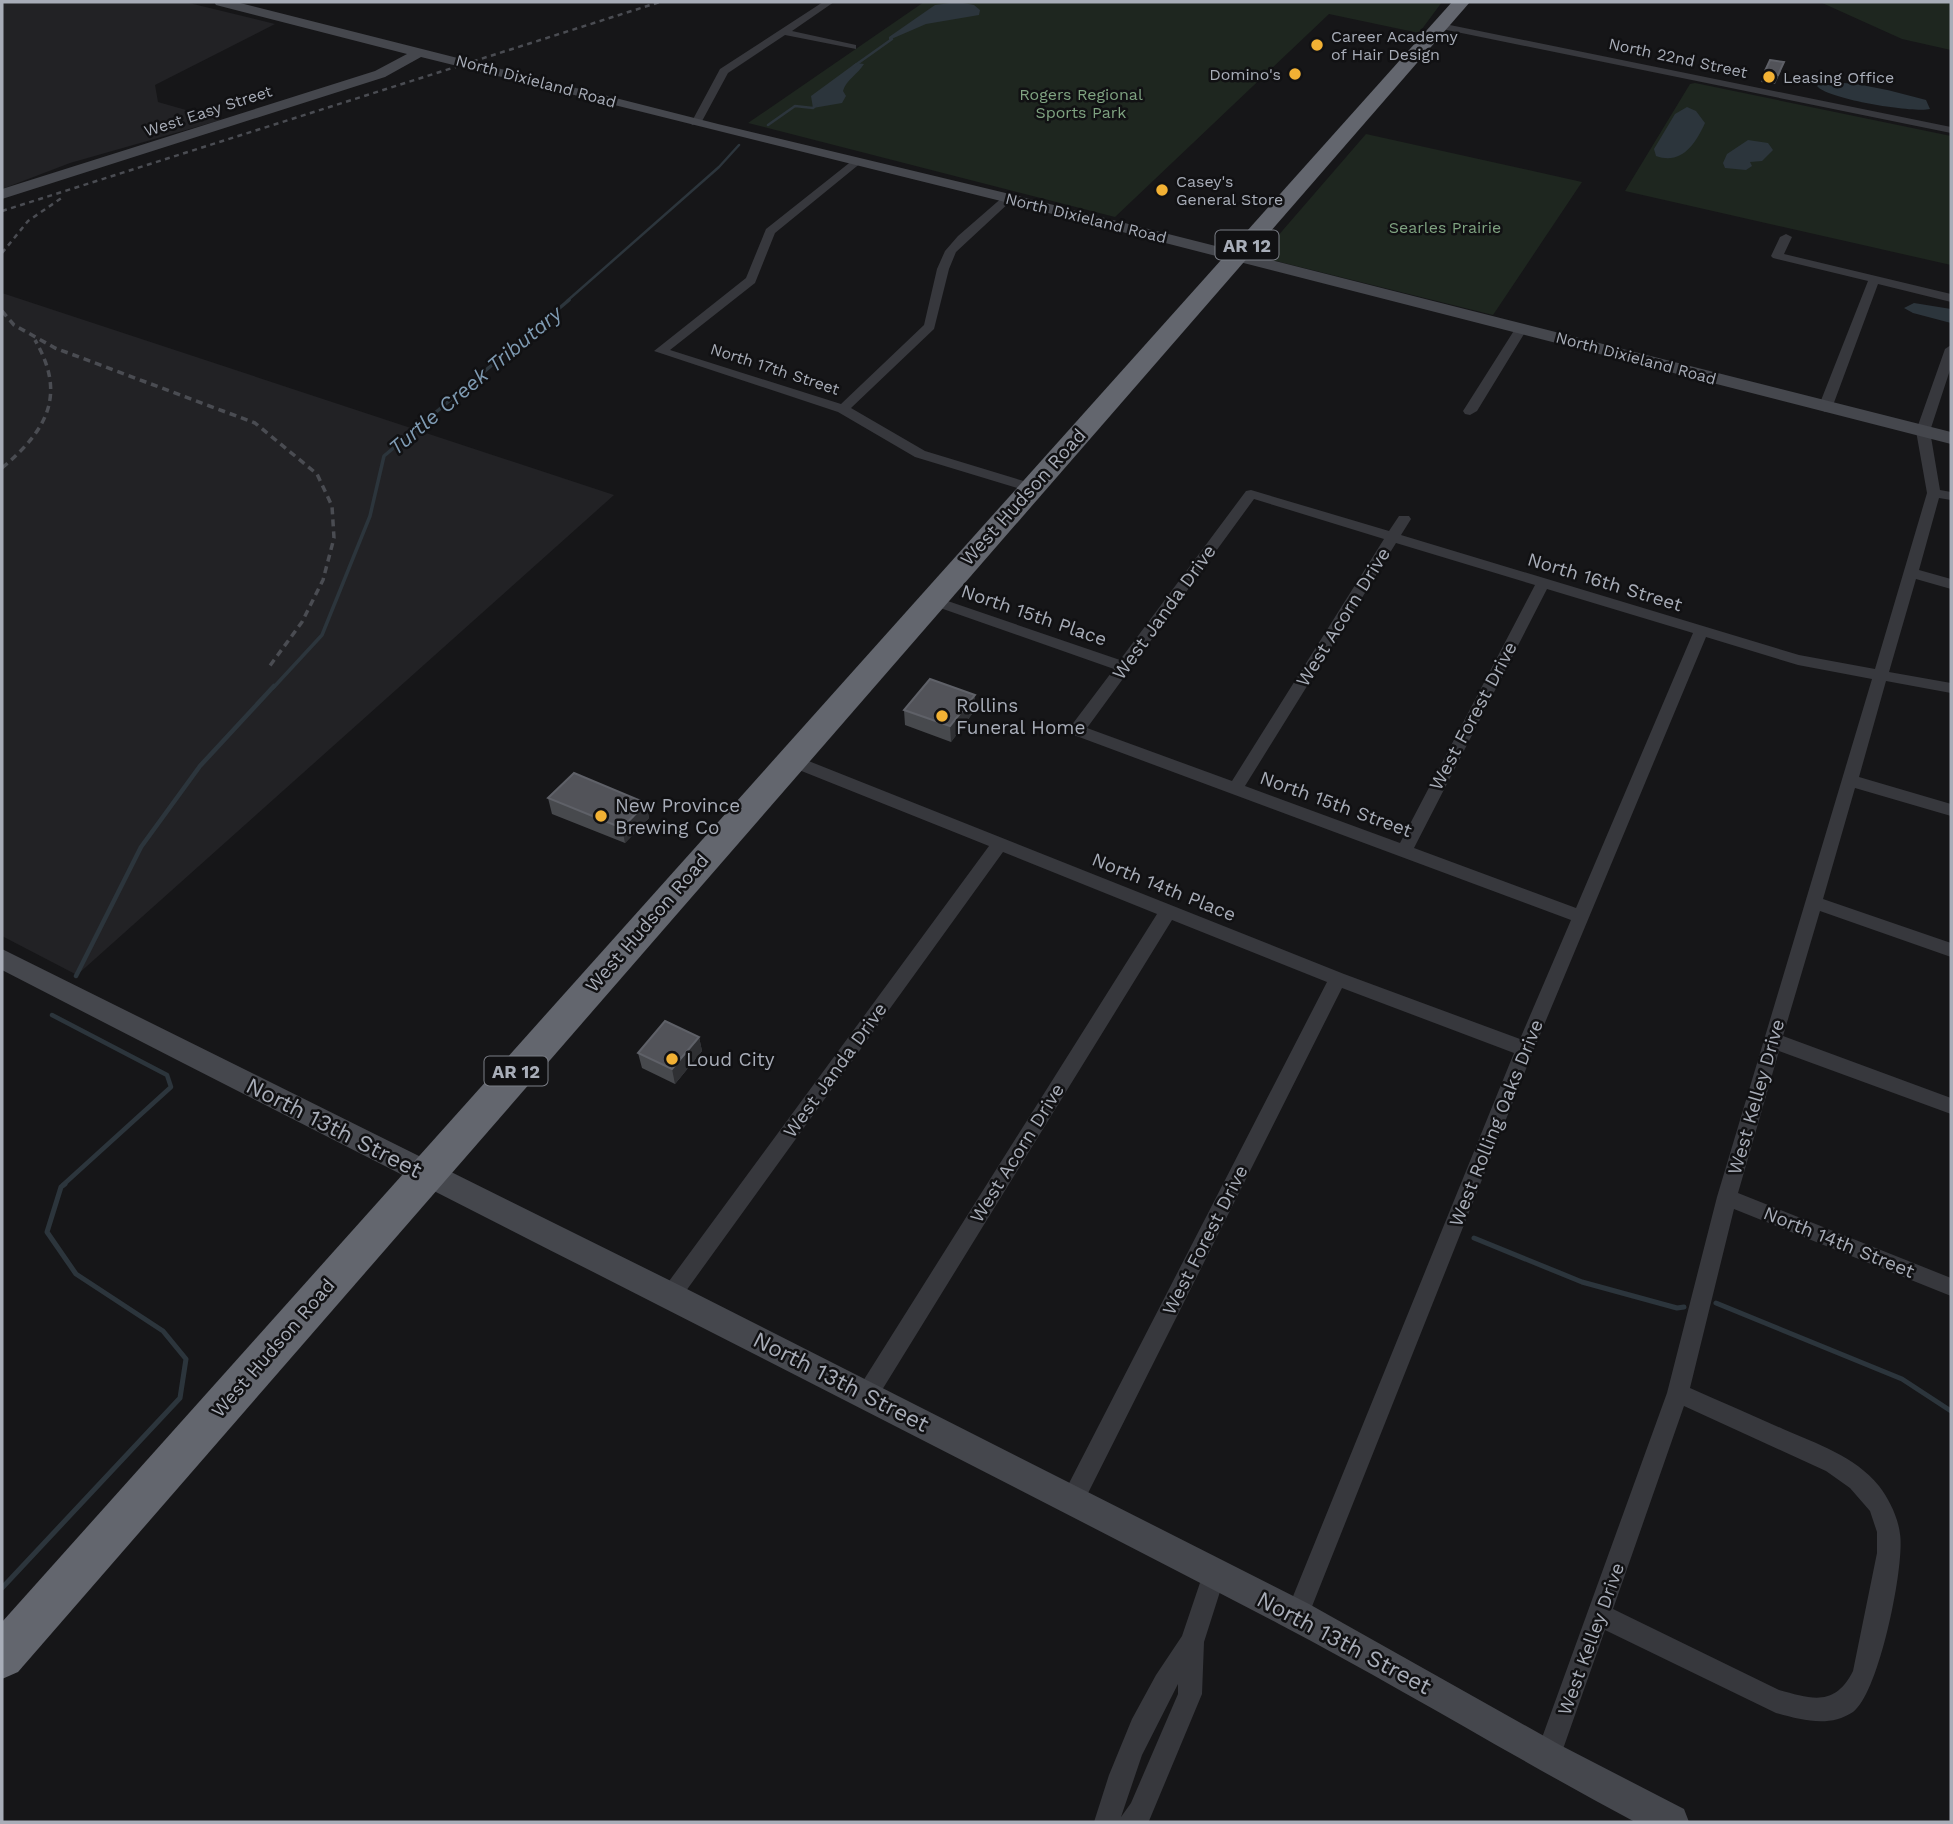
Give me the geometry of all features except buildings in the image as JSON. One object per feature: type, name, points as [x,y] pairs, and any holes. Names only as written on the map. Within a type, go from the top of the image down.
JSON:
[{"type":"highway","name":"West Hudson Road","points":[[2,1656],[1461,2]]},
{"type":"street","name":"North Dixieland Road","points":[[221,2],[1008,198],[1951,438]]},
{"type":"street","points":[[696,122],[724,71],[829,2]]},
{"type":"street","name":"North 22nd Street","points":[[1440,26],[1951,130]]},
{"type":"street","points":[[783,32],[853,47]]},
{"type":"street","name":"West Easy Street","points":[[2,194],[380,74],[420,52]]},
{"type":"street","name":"North 17th Street","points":[[857,162],[770,232],[751,280],[676,342],[660,351],[843,409],[919,454],[1032,488]]},
{"type":"street","points":[[843,409],[930,326],[951,251],[1008,198]]},
{"type":"street","points":[[1786,237],[1777,256],[1951,298]]},
{"type":"street","points":[[1825,408],[1874,280]]},
{"type":"street","points":[[1470,411],[1521,329]]},
{"type":"street","points":[[1923,431],[1951,349]]},
{"type":"street","name":"West Kelley Drive","points":[[1548,1757],[1678,1393],[1727,1197],[1909,572],[1942,495],[1923,431]]},
{"type":"street","name":"North 16th Street","points":[[1251,494],[1805,662],[1951,688]]},
{"type":"street","name":"West Janda Drive","points":[[1077,730],[1251,494]]},
{"type":"street","name":"West Acorn Drive","points":[[1235,789],[1404,519]]},
{"type":"street","points":[[1909,572],[1951,584]]},
{"type":"street","name":"West Forest Drive","points":[[1404,851],[1543,583]]},
{"type":"street","name":"North 15th Place","points":[[931,600],[1124,667]]},
{"type":"street","name":"West Rolling Oaks Drive","points":[[1297,1616],[1525,1049],[1701,632]]},
{"type":"street","name":"North 15th Street","points":[[1077,730],[1580,916]]},
{"type":"street","name":"North 14th Place","points":[[790,760],[1338,979],[1525,1049]]},
{"type":"street","points":[[1848,780],[1951,810]]},
{"type":"street","name":"West Janda Drive","points":[[671,1295],[1000,844]]},
{"type":"street","points":[[1813,902],[1951,950]]},
{"type":"street","name":"West Acorn Drive","points":[[866,1396],[1168,911]]},
{"type":"street","name":"North 13th Street","points":[[2,959],[425,1174],[671,1295],[1213,1576],[1297,1616],[1548,1757],[1671,1822]]},
{"type":"street","name":"West Forest Drive","points":[[1072,1501],[1338,979]]},
{"type":"street","points":[[1772,1040],[1951,1106]]},
{"type":"street","name":"North 14th Street","points":[[1727,1197],[1951,1287]]},
{"type":"street","points":[[1600,1615],[1776,1702],[1812,1711],[1835,1708],[1850,1700],[1864,1680],[1889,1546],[1886,1521],[1874,1498],[1856,1477],[1834,1463],[1678,1393]]},
{"type":"street","points":[[1132,1822],[1140,1812],[1190,1694],[1192,1642],[1213,1576]]},
{"type":"street","points":[[1107,1822],[1115,1791],[1165,1679],[1192,1642]]},
{"type":"shaded area","points":[[2,2],[185,2],[275,24],[155,85],[158,102],[221,120],[70,163],[2,189]]},
{"type":"shaded area","points":[[958,2],[974,5],[980,10],[979,15],[926,24],[889,40],[889,37],[935,5]]},
{"type":"shaded area","points":[[856,63],[864,64],[845,87],[843,91],[846,96],[842,103],[813,108],[811,96]]},
{"type":"shaded area","points":[[1824,82],[1863,85],[1901,93],[1926,100],[1930,109],[1907,109],[1836,96],[1817,86]]},
{"type":"shaded area","points":[[1687,107],[1696,111],[1705,123],[1697,139],[1686,151],[1673,158],[1656,156],[1654,149],[1675,114]]},
{"type":"shaded area","points":[[1748,140],[1768,143],[1773,150],[1762,161],[1750,162],[1752,166],[1746,170],[1725,168],[1723,163],[1727,154]]},
{"type":"shaded area","points":[[2,293],[614,495],[77,975],[2,936]]},
{"type":"shaded area","points":[[1914,303],[1951,309],[1951,323],[1904,308]]},
{"type":"green space","name":"Rogers Regional Sports Park","points":[[924,2],[1442,2],[1419,33],[1329,14],[1115,217],[748,123]]},
{"type":"green space","points":[[1820,2],[1951,2],[1951,50],[1902,39]]},
{"type":"green space","points":[[1690,84],[1951,136],[1951,265],[1625,191]]},
{"type":"green space","name":"Searles Prairie","points":[[1366,134],[1582,182],[1493,315],[1268,259],[1263,253]]},
{"type":"waterway","name":"Turtle Creek Tributary","points":[[854,66],[892,39]]},
{"type":"waterway","name":"Turtle Creek Tributary","points":[[768,125],[795,106],[813,108],[816,105]]},
{"type":"waterway","name":"Turtle Creek Tributary","points":[[567,301],[719,167],[739,145]]},
{"type":"waterway","name":"Turtle Creek Tributary","points":[[273,688],[322,635],[370,516],[384,456],[569,300]]},
{"type":"waterway","name":"Turtle Creek Tributary","points":[[76,976],[141,847],[200,766],[274,686]]},
{"type":"waterway","name":"Turtle Creek Tributary","points":[[52,1015],[167,1075],[171,1087],[63,1185]]},
{"type":"waterway","name":"Turtle Creek Tributary","points":[[2,1588],[180,1398],[186,1359],[163,1331],[76,1274],[47,1232],[61,1187],[65,1184]]},
{"type":"waterway","points":[[1474,1238],[1582,1282],[1677,1308],[1684,1307]]},
{"type":"waterway","points":[[1716,1303],[1902,1379],[1951,1411]]},
{"type":"railway","points":[[2,211],[660,2]]},
{"type":"railway","points":[[2,253],[28,221],[63,197]]},
{"type":"railway","points":[[2,311],[14,325],[55,348],[255,423],[317,474],[332,506],[334,538],[323,580],[302,622],[269,667]]},
{"type":"railway","points":[[2,468],[31,440],[47,410],[50,378],[35,340]]},
{"type":"place","name":"Career Academy of Hair Design","points":[[1317,45]]},
{"type":"place","name":"Domino's","points":[[1295,74]]},
{"type":"place","name":"Leasing Office","points":[[1769,77]]},
{"type":"place","name":"Casey's General Store","points":[[1162,190]]},
{"type":"place","name":"Rollins Funeral Home","points":[[942,716]]},
{"type":"place","name":"New Province Brewing Co","points":[[601,816]]},
{"type":"place","name":"Loud City","points":[[672,1059]]}]
